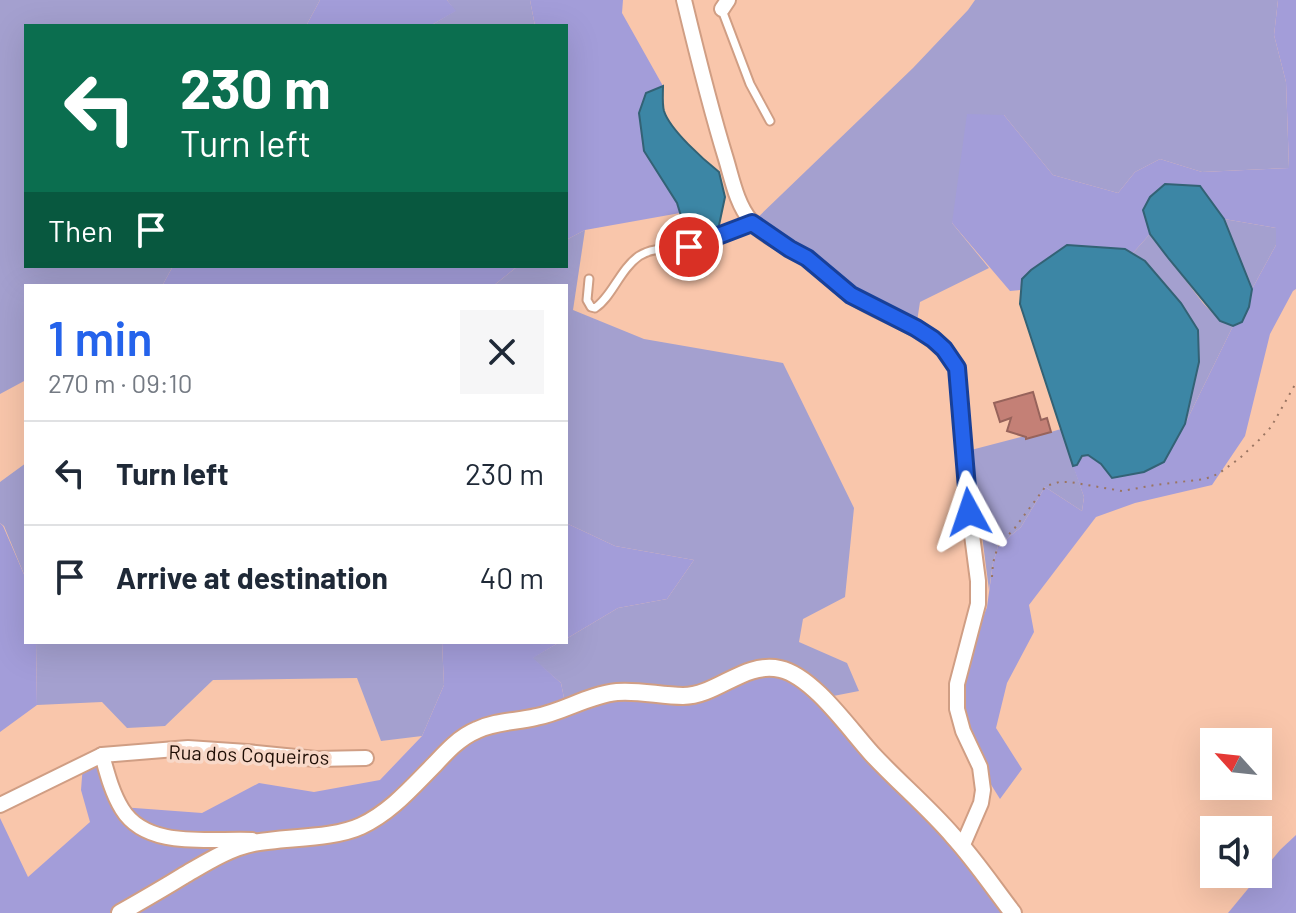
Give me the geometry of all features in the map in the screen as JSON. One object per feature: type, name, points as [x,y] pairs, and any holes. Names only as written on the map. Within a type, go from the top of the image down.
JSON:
[{"type":"street","points":[[684,0],[702,79],[729,168],[742,208],[752,223],[807,258],[851,295],[933,339],[957,368],[978,581],[978,604],[957,684],[957,709],[963,731],[980,767],[983,790],[981,803],[962,847]]},
{"type":"street","points":[[120,913],[244,846],[344,832],[368,823],[397,803],[462,738],[477,729],[501,721],[534,718],[615,692],[699,695],[738,675],[763,668],[781,669],[800,678],[823,698],[962,847],[1013,913]]},
{"type":"street","name":"Rua dos Coqueiros","points":[[0,805],[102,755],[188,748],[316,759],[366,758]]},
{"type":"street","points":[[102,755],[120,807],[143,829],[173,838],[268,841]]},
{"type":"lane","points":[[723,3],[731,36],[750,84],[770,121]]},
{"type":"lane","points":[[589,279],[587,300],[595,308],[603,302],[622,273],[641,255],[662,249],[696,246],[752,223]]},
{"type":"path","points":[[990,587],[998,546],[1046,486],[1070,482],[1122,491],[1205,479],[1218,474],[1240,458],[1271,427],[1296,383]]},
{"type":"shaded area","points":[[0,0],[320,0],[307,24],[24,24],[24,268],[172,268],[163,284],[24,284],[24,381],[0,394]]},
{"type":"shaded area","points":[[320,0],[447,0],[456,11],[433,24],[307,24]]},
{"type":"shaded area","points":[[447,0],[530,0],[535,24],[433,24],[455,11]]},
{"type":"shaded area","points":[[530,0],[623,0],[622,13],[663,86],[646,94],[644,151],[675,199],[680,213],[585,230],[568,239],[568,24],[535,24]]},
{"type":"shaded area","points":[[975,0],[1278,0],[1274,35],[1286,82],[1289,168],[1202,172],[1160,159],[1135,172],[1118,193],[1053,175],[1004,115],[952,223],[989,268],[920,302],[916,328],[870,306],[752,223],[913,68]]},
{"type":"shaded area","points":[[1278,0],[1296,0],[1296,289],[1270,334],[1245,436],[1212,485],[1135,503],[1096,517],[1029,605],[1034,632],[1007,683],[996,728],[1022,769],[1000,799],[980,767],[957,684],[987,607],[998,546],[1021,527],[1045,487],[1082,511],[1084,497],[1073,466],[1084,455],[1096,460],[1112,478],[1164,462],[1233,326],[1242,322],[1252,289],[1276,245],[1276,228],[1224,219],[1200,186],[1143,210],[1150,234],[1133,253],[1125,249],[1023,279],[1020,290],[1010,291],[952,223],[967,114],[1004,115],[1053,175],[1118,193],[1135,172],[1160,159],[1202,172],[1289,168],[1286,82],[1274,35]]},
{"type":"shaded area","points":[[1224,219],[1276,228],[1276,245],[1252,289]]},
{"type":"shaded area","points":[[585,230],[573,310],[644,339],[783,363],[854,508],[845,597],[803,619],[799,642],[847,663],[859,691],[823,698],[699,695],[566,708],[561,683],[532,658],[556,644],[568,644],[568,638],[618,608],[667,599],[694,560],[615,546],[568,524],[568,284],[496,284],[516,268],[568,268],[568,239]]},
{"type":"shaded area","points":[[1150,234],[1203,303],[1220,321],[1233,326],[1185,424],[1199,362],[1198,330],[1161,279],[1133,253]]},
{"type":"shaded area","points":[[172,268],[516,268],[496,284],[163,284]]},
{"type":"shaded area","points":[[1061,429],[1084,497],[1082,511],[1045,487],[1021,527],[998,546],[989,590],[971,450]]},
{"type":"shaded area","points":[[24,464],[24,574],[0,523],[0,482]]},
{"type":"shaded area","points":[[0,523],[24,574],[24,644],[36,644],[37,705],[0,732]]},
{"type":"shaded area","points":[[568,524],[615,546],[694,560],[667,599],[618,608],[568,638]]},
{"type":"shaded area","points":[[36,644],[442,644],[444,685],[422,736],[381,741],[357,678],[213,680],[165,726],[127,728],[102,702],[37,705]]},
{"type":"shaded area","points":[[442,644],[557,644],[533,658],[561,683],[566,708],[631,692],[699,695],[781,669],[823,698],[1010,913],[0,913],[0,818],[28,877],[90,822],[81,790],[83,764],[102,755],[121,807],[202,813],[259,783],[314,792],[380,780],[422,736],[444,685]]},
{"type":"shaded area","points":[[1296,835],[1296,913],[1228,913],[1249,888],[1272,888],[1272,860]]},
{"type":"water","points":[[663,86],[663,108],[667,119],[688,144],[719,172],[725,197],[718,230],[702,237],[693,238],[685,229],[677,203],[644,151],[639,113],[646,93]]},
{"type":"water","points":[[1165,184],[1200,186],[1224,219],[1252,289],[1242,322],[1233,326],[1220,321],[1150,234],[1143,210],[1150,197]]},
{"type":"water","points":[[1067,245],[1125,249],[1145,261],[1181,303],[1198,330],[1199,362],[1185,424],[1164,462],[1144,472],[1112,478],[1101,464],[1088,455],[1082,456],[1073,466],[1020,304],[1022,279]]},
{"type":"building","points":[[1033,392],[1041,420],[1047,418],[1051,432],[1026,439],[1007,431],[1011,418],[1000,422],[994,403]]},
{"type":"route","points":[[689,247],[752,223],[807,258],[851,295],[916,328],[944,349],[959,375],[969,512]]}]
